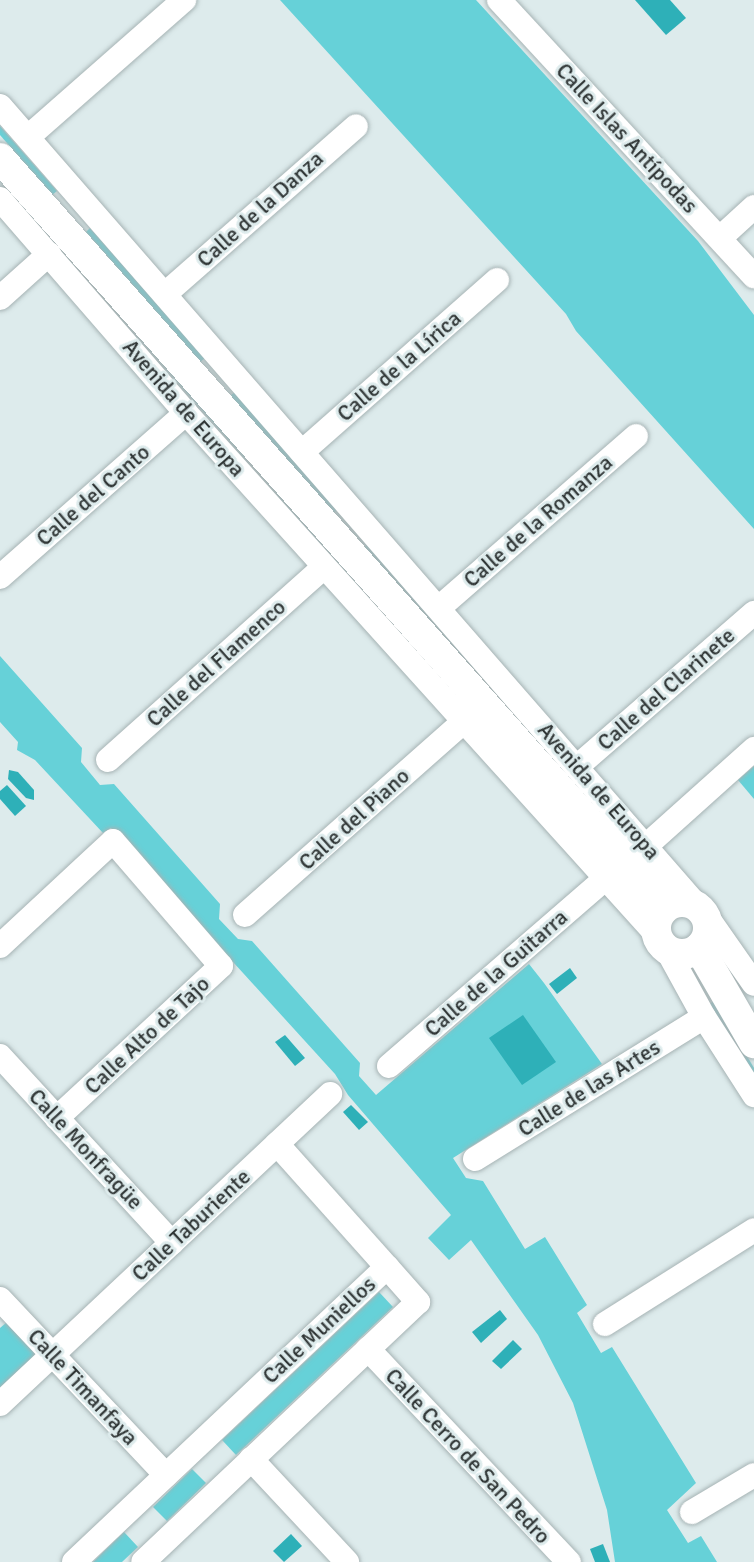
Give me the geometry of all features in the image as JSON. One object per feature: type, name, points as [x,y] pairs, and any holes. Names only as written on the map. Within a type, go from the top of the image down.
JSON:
[{"type":"street","points":[[28,137],[184,0]]},
{"type":"street","name":"Calle Islas Antípodas","points":[[499,0],[754,276]]},
{"type":"street","name":"Avenida de Europa","points":[[0,106],[440,607],[497,675],[579,765],[702,911],[754,984]]},
{"type":"street","name":"Calle de la Danza","points":[[165,294],[357,126]]},
{"type":"street","name":"Avenida de Europa","points":[[0,158],[542,768],[663,930],[704,1017],[754,1095]]},
{"type":"street","name":"Avenida de Europa","points":[[0,199],[106,317],[186,413],[392,639],[604,880],[663,930]]},
{"type":"street","points":[[720,238],[754,207]]},
{"type":"street","points":[[50,212],[106,225]]},
{"type":"street","points":[[0,298],[49,254]]},
{"type":"street","name":"Calle de la Lírica","points":[[302,452],[497,280]]},
{"type":"street","name":"Avenida de Europa","points":[[106,317],[149,324]]},
{"type":"street","name":"Avenida de Europa","points":[[214,399],[224,361]]},
{"type":"street","name":"Calle del Canto","points":[[0,577],[186,413]]},
{"type":"street","name":"Calle de la Romanza","points":[[440,607],[636,436]]},
{"type":"street","name":"Avenida de Europa","points":[[262,497],[265,458]]},
{"type":"street","points":[[326,527],[373,531]]},
{"type":"street","name":"Calle del Flamenco","points":[[108,760],[324,567]]},
{"type":"street","name":"Calle del Clarinete","points":[[579,765],[754,613]]},
{"type":"street","points":[[392,639],[434,646]]},
{"type":"street","points":[[497,675],[498,717]]},
{"type":"street","name":"Calle del Piano","points":[[245,915],[463,722]]},
{"type":"street","points":[[647,845],[754,749]]},
{"type":"street","name":"Avenida de Europa","points":[[542,768],[543,812]]},
{"type":"street","name":"Calle Alto de Tajo","points":[[0,946],[112,841],[221,966],[57,1118]]},
{"type":"street","name":"Calle de la Guitarra","points":[[389,1066],[604,880]]},
{"type":"street","points":[[684,902],[702,911],[709,929],[699,948],[685,954],[663,930],[684,902]]},
{"type":"street","points":[[699,948],[754,1043]]},
{"type":"street","name":"Calle de las Artes","points":[[475,1159],[704,1017]]},
{"type":"street","name":"Calle Monfragüe","points":[[0,1056],[172,1243]]},
{"type":"street","name":"Calle Taburiente","points":[[0,1404],[330,1094]]},
{"type":"street","points":[[277,1144],[387,1267]]},
{"type":"street","points":[[605,1324],[754,1230]]},
{"type":"street","name":"Calle Muniellos","points":[[74,1562],[387,1267],[418,1302],[143,1562]]},
{"type":"street","name":"Calle Timanfaya","points":[[3,1308],[53,1355],[166,1475]]},
{"type":"street","name":"Calle Cerro de San Pedro","points":[[368,1349],[569,1562]]},
{"type":"street","points":[[251,1459],[347,1562]]},
{"type":"street","points":[[692,1512],[754,1475]]},
{"type":"shaded area","points":[[280,0],[476,0],[698,241],[754,315],[754,529],[576,331],[566,314]]},
{"type":"shaded area","points":[[635,0],[670,0],[686,18],[666,35]]},
{"type":"shaded area","points":[[0,126],[57,191],[52,195],[0,135]]},
{"type":"shaded area","points":[[90,228],[205,358],[200,362],[86,232]]},
{"type":"shaded area","points":[[142,333],[249,455],[245,459],[138,337]]},
{"type":"shaded area","points":[[235,392],[338,509],[333,513],[230,396]]},
{"type":"shaded area","points":[[281,491],[395,622],[391,626],[276,494]]},
{"type":"shaded area","points":[[369,543],[480,670],[474,674],[364,548]]},
{"type":"shaded area","points":[[0,656],[82,748],[81,762],[100,785],[114,784],[220,904],[219,919],[238,939],[252,941],[360,1063],[359,1076],[376,1095],[529,964],[602,1064],[453,1158],[466,1178],[483,1181],[525,1249],[545,1237],[587,1305],[577,1313],[601,1353],[612,1347],[696,1483],[667,1510],[688,1543],[701,1536],[717,1562],[615,1562],[607,1510],[573,1403],[538,1335],[471,1240],[449,1260],[428,1238],[451,1215],[348,1095],[335,1074],[111,828],[103,833],[35,760],[17,750],[18,742],[0,722]]},
{"type":"shaded area","points":[[754,766],[754,799],[738,780]]},
{"type":"shaded area","points":[[9,770],[18,772],[34,790],[34,800],[26,798],[8,779]]},
{"type":"shaded area","points":[[7,785],[26,806],[15,816],[0,799],[0,791]]},
{"type":"shaded area","points":[[570,968],[577,978],[557,994],[549,984]]},
{"type":"shaded area","points":[[714,1001],[754,1068],[754,1080],[708,1005]]},
{"type":"shaded area","points":[[523,1015],[556,1062],[522,1085],[489,1038]]},
{"type":"shaded area","points":[[285,1035],[305,1058],[295,1066],[275,1042]]},
{"type":"shaded area","points":[[351,1105],[368,1122],[359,1130],[343,1112]]},
{"type":"shaded area","points":[[379,1292],[393,1307],[236,1455],[222,1440]]},
{"type":"shaded area","points":[[500,1310],[507,1319],[481,1343],[472,1332]]},
{"type":"shaded area","points":[[7,1322],[39,1355],[0,1392],[0,1328]]},
{"type":"shaded area","points":[[513,1340],[522,1349],[501,1369],[492,1361]]},
{"type":"shaded area","points":[[192,1469],[206,1483],[167,1521],[153,1507]]},
{"type":"shaded area","points":[[124,1532],[138,1547],[122,1562],[93,1562]]},
{"type":"shaded area","points":[[291,1534],[302,1546],[284,1562],[273,1551]]},
{"type":"shaded area","points":[[603,1544],[610,1562],[595,1562],[590,1549]]}]
